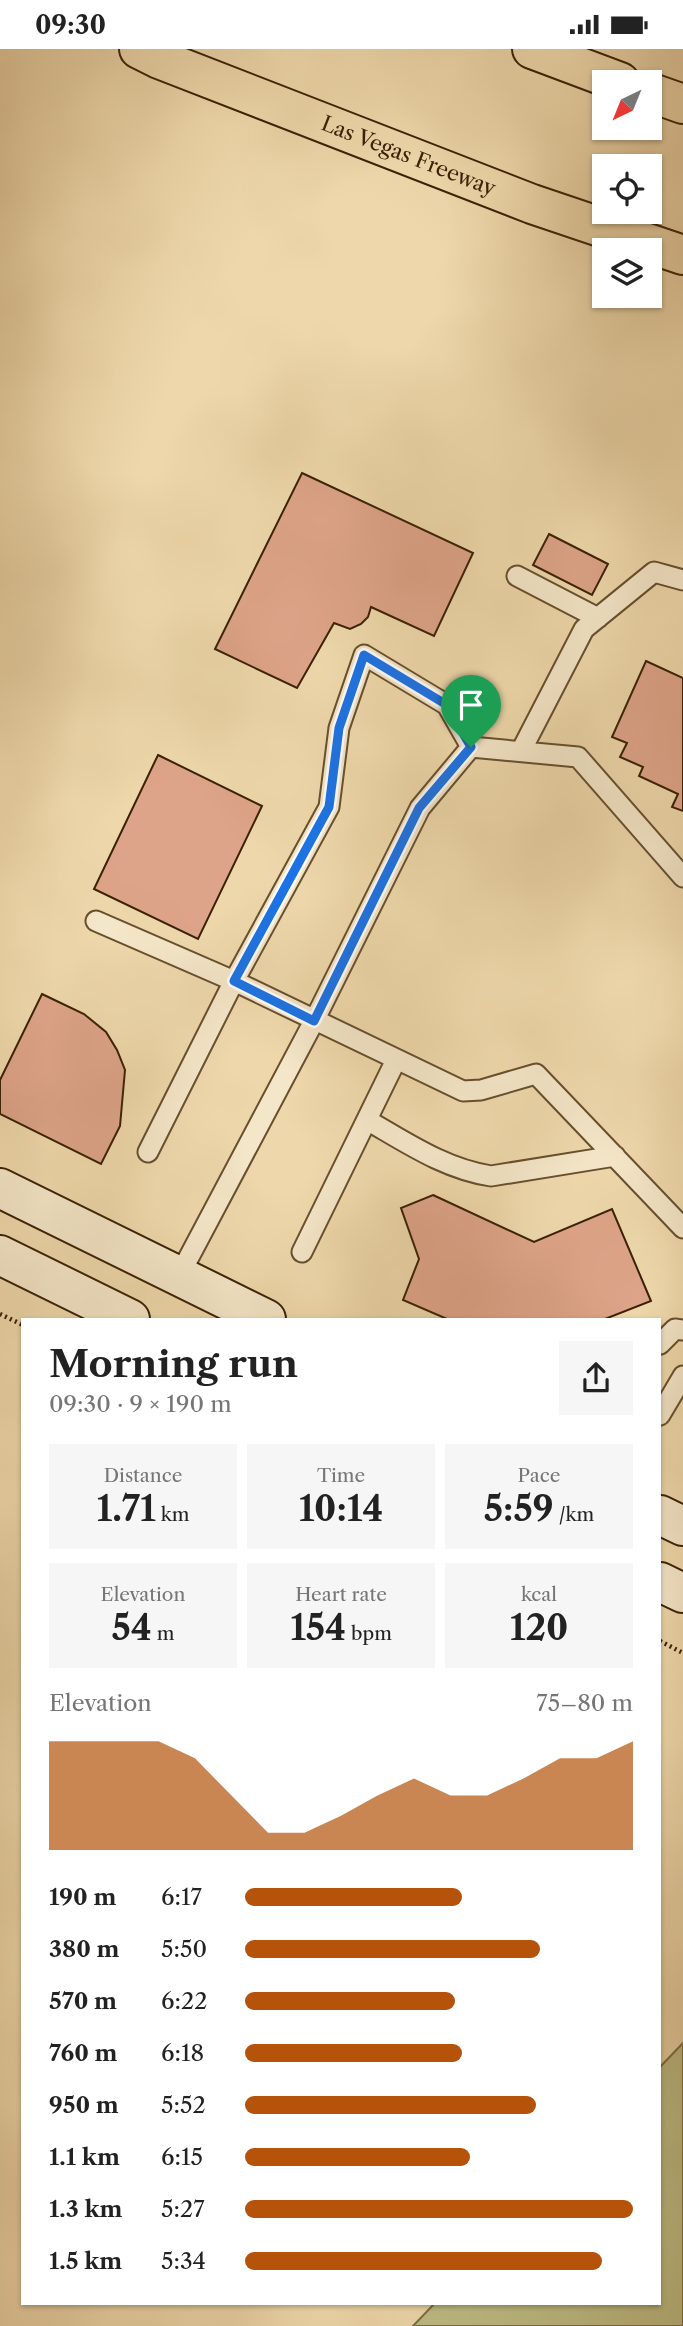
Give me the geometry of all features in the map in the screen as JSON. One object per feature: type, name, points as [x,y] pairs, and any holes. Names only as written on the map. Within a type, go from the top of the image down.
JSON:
[{"type":"highway","name":"Las Vegas Freeway","points":[[139,49],[532,204],[683,255]]},
{"type":"highway","points":[[532,49],[592,72]]},
{"type":"highway","points":[[662,97],[683,104]]},
{"type":"main road","points":[[0,1188],[264,1318]]},
{"type":"main road","points":[[0,1255],[128,1318]]},
{"type":"main road","points":[[661,1515],[683,1526]]},
{"type":"main road","points":[[661,1582],[683,1593]]},
{"type":"lane","points":[[522,751],[584,629],[654,572],[683,580]]},
{"type":"lane","points":[[517,576],[598,618]]},
{"type":"lane","points":[[148,1152],[234,981],[329,807],[339,728],[364,655],[447,705],[471,747]]},
{"type":"lane","points":[[471,747],[578,757],[683,877]]},
{"type":"lane","points":[[179,1276],[314,1021],[419,808],[471,747]]},
{"type":"lane","points":[[96,921],[234,981],[463,1091],[481,1090],[536,1074],[683,1228]]},
{"type":"lane","points":[[302,1252],[396,1060]]},
{"type":"lane","points":[[367,1120],[431,1157],[471,1173],[491,1176],[615,1156]]},
{"type":"lane","points":[[661,1343],[675,1329],[683,1330]]},
{"type":"lane","points":[[661,1413],[683,1376]]},
{"type":"path","points":[[0,1314],[21,1324]]},
{"type":"path","points":[[661,1642],[683,1653]]},
{"type":"shaded area","points":[[683,2043],[683,2326],[413,2326],[433,2305],[661,2305],[661,2066]]},
{"type":"building","points":[[302,473],[473,553],[434,636],[371,607],[368,617],[350,629],[334,623],[297,688],[215,649]]},
{"type":"building","points":[[549,534],[608,564],[592,595],[533,565]]},
{"type":"building","points":[[646,661],[683,678],[683,811],[672,807],[678,794],[639,776],[643,767],[620,757],[627,743],[612,737]]},
{"type":"building","points":[[158,755],[262,806],[198,939],[94,889]]},
{"type":"building","points":[[42,994],[84,1014],[106,1032],[125,1070],[120,1126],[101,1164],[0,1114],[0,1080]]},
{"type":"building","points":[[433,1195],[534,1242],[612,1209],[651,1301],[608,1318],[445,1318],[403,1300],[419,1259],[401,1208]]},
{"type":"route","points":[[364,655],[447,705],[471,747],[419,808],[314,1021],[234,981],[329,807],[339,728],[364,655]]}]
